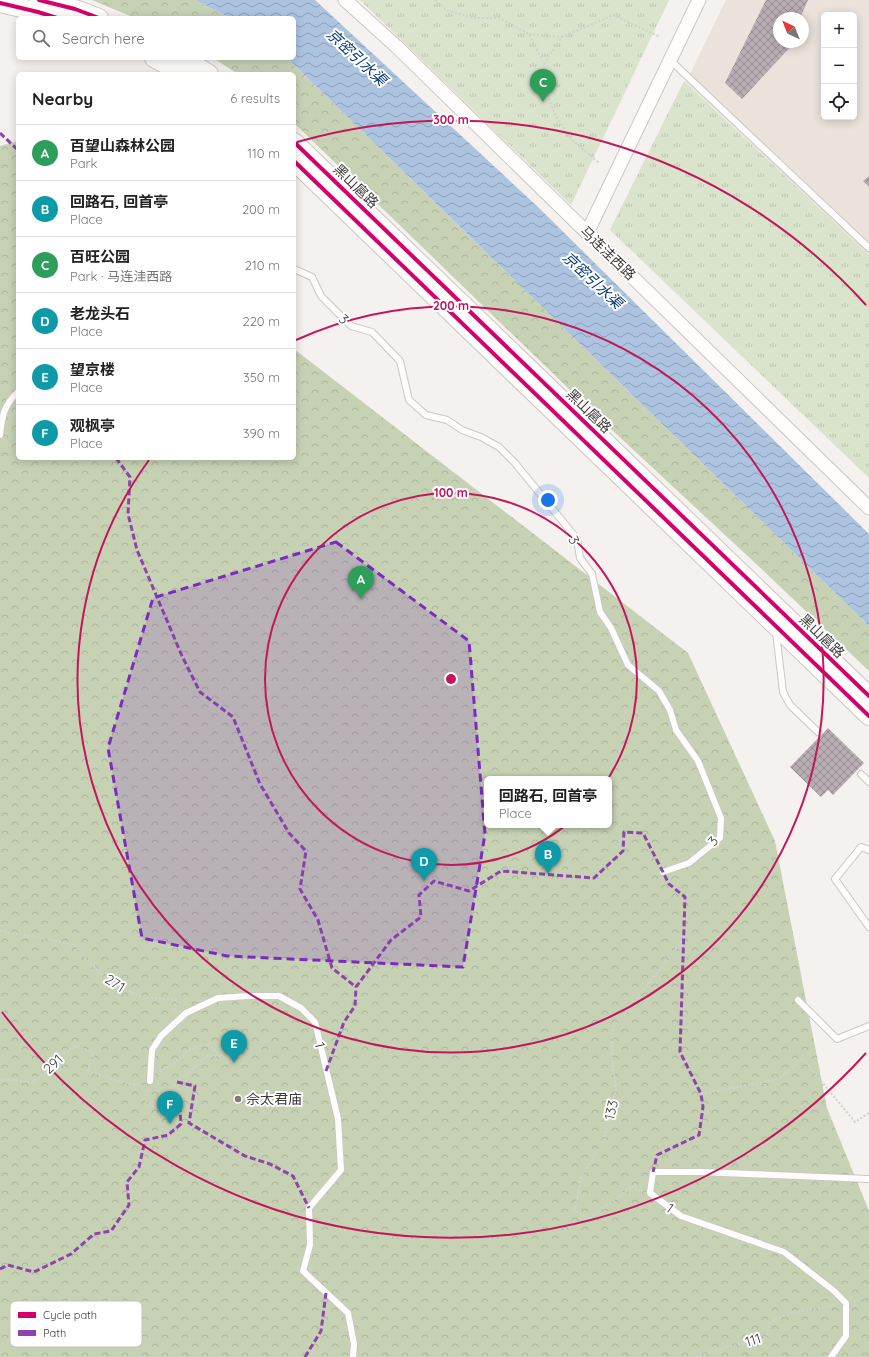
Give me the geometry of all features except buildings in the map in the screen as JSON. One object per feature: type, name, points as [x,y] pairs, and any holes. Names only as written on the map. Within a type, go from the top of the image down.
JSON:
[{"type":"main road","points":[[39,0],[75,9],[93,16]]},
{"type":"main road","points":[[0,3],[51,16]]},
{"type":"main road","points":[[158,60],[179,72]]},
{"type":"main road","points":[[186,60],[206,72]]},
{"type":"main road","name":"黑山扈路","points":[[296,144],[869,696]]},
{"type":"main road","name":"黑山扈路","points":[[296,163],[869,716]]},
{"type":"street","name":"马连洼西路","points":[[345,0],[396,46],[869,508]]},
{"type":"street","points":[[587,233],[699,0]]},
{"type":"lane","points":[[670,60],[869,248]]},
{"type":"lane","name":"3","points":[[296,270],[312,278],[321,296],[351,326],[372,332],[400,361],[409,400],[426,415],[447,420],[462,430],[481,437],[499,447],[515,463],[577,539],[580,558],[592,574],[600,612],[611,628],[628,665],[659,691],[670,710],[676,730],[698,761],[721,818],[720,838],[689,863],[663,872]]},
{"type":"lane","points":[[0,435],[2,418],[10,400],[16,394]]},
{"type":"lane","points":[[776,626],[783,692],[790,705],[818,732]]},
{"type":"lane","points":[[861,774],[869,782]]},
{"type":"lane","points":[[869,850],[861,847],[836,879],[869,927]]},
{"type":"lane","name":"1","points":[[150,1081],[152,1050],[161,1036],[186,1013],[218,998],[279,996],[301,1008],[315,1022],[338,1119],[341,1170],[309,1208],[310,1244],[303,1271],[348,1313],[354,1344],[353,1357]]},
{"type":"lane","points":[[798,1000],[837,1039],[869,1026]]},
{"type":"lane","points":[[650,1193],[653,1172],[701,1172],[869,1179]]},
{"type":"lane","name":"1","points":[[650,1193],[681,1216],[784,1252],[834,1291],[846,1303]]},
{"type":"lane","points":[[831,1357],[846,1336],[846,1303]]},
{"type":"path","points":[[435,0],[446,10],[474,18],[499,18],[529,34],[562,37],[613,15],[660,37]]},
{"type":"path","points":[[529,34],[544,64],[544,85],[555,114],[569,137],[599,163]]},
{"type":"path","points":[[544,64],[562,37]]},
{"type":"path","points":[[170,1124],[160,1111],[145,1101],[150,1081],[158,1073],[174,1063],[189,1050],[206,1044],[234,1063]]},
{"type":"path","points":[[160,1111],[180,1111],[167,1096],[177,1082],[207,1056],[222,1056]]},
{"type":"path","points":[[701,1094],[779,1079],[802,1058],[855,1122],[869,1113]]},
{"type":"highlighted area","points":[[336,542],[469,641],[485,834],[463,967],[227,956],[142,938],[108,748],[153,598]]},
{"type":"shaded area","points":[[726,0],[869,0],[869,255],[686,82]]},
{"type":"green space","points":[[92,0],[195,0],[226,16],[130,16]]},
{"type":"green space","points":[[360,0],[669,0],[571,205]]},
{"type":"green space","points":[[216,60],[289,60],[869,626],[869,671],[598,417],[296,125],[296,72],[235,72]]},
{"type":"green space","points":[[684,81],[869,255],[869,478],[610,230]]},
{"type":"green space","points":[[16,142],[16,460],[296,460],[296,351],[688,653],[775,841],[827,1108],[869,1211],[869,1357],[0,1357],[0,146]]},
{"type":"water","name":"京密引水渠","points":[[195,0],[315,0],[538,207],[869,534],[869,626],[289,60],[296,60],[296,16],[226,16]]},
{"type":"marked path","points":[[0,133],[16,148]]},
{"type":"marked path","points":[[117,460],[130,477],[128,514],[137,550],[182,656],[200,692],[233,717],[260,784],[289,833],[306,851],[300,889],[318,920],[332,968],[356,987]]},
{"type":"marked path","points":[[326,1071],[344,1022],[355,1006],[356,987],[391,940],[421,917],[419,895],[434,881],[469,891],[501,871],[594,878],[623,851],[624,832],[643,833],[669,884],[685,897],[680,1052],[701,1094],[703,1107],[699,1135],[657,1155],[653,1172]]},
{"type":"marked path","points":[[177,1082],[195,1086],[189,1123],[245,1156],[270,1164],[293,1176],[309,1208]]},
{"type":"marked path","points":[[0,1269],[8,1265],[34,1272],[71,1254],[94,1234],[111,1231],[129,1205],[127,1182],[139,1167],[145,1140],[168,1135],[181,1124],[180,1111]]},
{"type":"marked path","points":[[305,1357],[321,1331],[326,1293]]},
{"type":"cycle path","points":[[39,0],[75,9],[94,16]]},
{"type":"cycle path","points":[[0,3],[51,16]]},
{"type":"cycle path","points":[[296,144],[869,696]]},
{"type":"cycle path","points":[[296,163],[869,716]]},
{"type":"place","name":"百旺公园","points":[[543,102]]},
{"type":"place","name":"百望山森林公园","points":[[361,599]]},
{"type":"place","name":"回路石, 回首亭","points":[[548,874]]},
{"type":"place","name":"老龙头石","points":[[424,881]]},
{"type":"place","name":"望京楼","points":[[234,1063]]},
{"type":"place","name":"佘太君庙","points":[[238,1099]]},
{"type":"place","name":"观枫亭","points":[[170,1124]]}]
